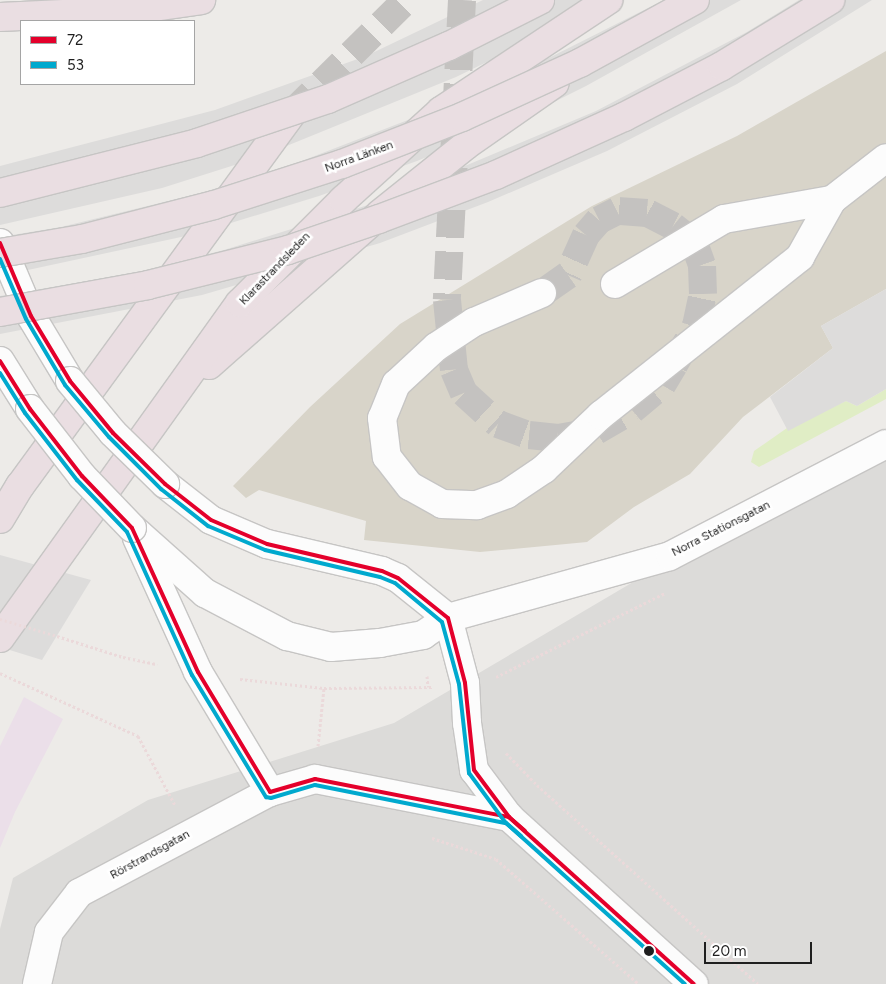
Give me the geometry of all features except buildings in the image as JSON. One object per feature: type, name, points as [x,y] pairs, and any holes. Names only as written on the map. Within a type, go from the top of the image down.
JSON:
[{"type":"highway","points":[[0,11],[34,0]]},
{"type":"highway","points":[[0,17],[126,11],[201,0]]},
{"type":"highway","points":[[0,193],[197,143],[328,99],[457,42],[540,0]]},
{"type":"highway","name":"Klarastrandsleden","points":[[0,638],[181,389],[240,303],[343,200],[434,117],[505,66],[608,0]]},
{"type":"highway","points":[[181,389],[284,302],[380,214],[466,145],[579,68],[694,0]]},
{"type":"highway","name":"Norra Länken","points":[[1,248],[91,237],[214,205],[342,164],[462,117],[580,63],[694,0]]},
{"type":"highway","points":[[0,312],[157,282],[288,250],[379,219],[496,174],[624,117],[722,66],[830,0]]},
{"type":"highway","points":[[0,519],[20,486],[292,113]]},
{"type":"street","points":[[542,293],[474,322],[436,348],[396,384],[382,418],[387,456],[410,486],[442,504],[477,505],[507,494],[544,469],[601,415],[800,257],[832,200],[886,158]]},
{"type":"street","points":[[615,284],[724,219],[832,200]]},
{"type":"street","points":[[1,248],[31,316],[70,381],[113,434],[165,484],[211,520],[267,544],[382,571],[398,578],[448,618],[465,683],[466,723],[474,770],[509,817],[694,984]]},
{"type":"street","points":[[0,361],[30,409],[82,476],[132,528],[198,672],[270,792]]},
{"type":"street","name":"Norra Stationsgatan","points":[[132,528],[205,593],[287,636],[331,647],[380,643],[423,635],[448,618],[670,556],[886,444]]},
{"type":"street","points":[[315,779],[509,817]]},
{"type":"street","name":"Rörstrandsgatan","points":[[37,984],[49,932],[79,894],[190,832],[270,792],[315,779]]},
{"type":"path","points":[[315,779],[324,688],[428,687],[465,683],[501,676],[668,592]]},
{"type":"path","points":[[0,619],[57,636]]},
{"type":"path","points":[[0,673],[138,736],[190,832]]},
{"type":"path","points":[[498,684],[501,676]]},
{"type":"path","points":[[503,750],[537,785],[758,984]]},
{"type":"path","points":[[431,837],[496,859],[639,984]]},
{"type":"shaded area","points":[[483,0],[594,0],[532,40],[456,77],[257,158],[162,188],[0,225],[0,166],[215,110],[366,56]]},
{"type":"shaded area","points":[[664,0],[741,0],[586,86],[530,114],[417,161],[319,196],[195,234],[0,276],[0,237],[61,227],[205,192],[294,164],[483,91]]},
{"type":"shaded area","points":[[799,0],[872,0],[737,84],[607,151],[488,202],[380,243],[202,295],[0,334],[0,296],[134,273],[224,250],[384,200],[596,111],[747,32]]},
{"type":"shaded area","points":[[886,51],[886,289],[821,326],[833,348],[743,417],[690,474],[634,507],[587,542],[480,552],[364,540],[366,521],[259,490],[246,498],[233,486],[310,407],[400,324],[592,206],[737,136]]},
{"type":"shaded area","points":[[886,289],[886,389],[857,406],[846,401],[788,431],[770,397],[833,348],[821,326]]},
{"type":"shaded area","points":[[886,433],[886,984],[0,984],[0,929],[13,878],[148,800],[394,723]]},
{"type":"shaded area","points":[[0,555],[91,580],[42,660],[0,647]]},
{"type":"shaded area","points":[[24,697],[63,719],[15,812],[0,848],[0,746]]},
{"type":"green space","points":[[886,389],[886,399],[759,467],[751,462],[754,451],[787,428],[846,401],[857,406]]},
{"type":"tunnel","points":[[292,113],[406,0]]},
{"type":"tunnel","points":[[462,0],[447,300],[454,370],[464,393],[498,424],[529,435],[558,438],[596,431],[632,410],[662,385],[696,326],[703,294],[702,265],[694,243],[673,226],[647,213],[617,211],[599,220],[586,235],[568,275],[542,293]]},
{"type":"transit line","name":"72","points":[[0,243],[31,316],[70,381],[113,433],[165,484],[211,520],[267,544],[382,571],[398,578],[448,618],[465,683],[474,770],[509,817],[694,984]]},
{"type":"transit line","name":"53","points":[[0,259],[26,319],[65,385],[109,437],[161,489],[208,526],[265,550],[380,577],[395,583],[442,622],[459,684],[469,773],[505,822],[685,984]]},
{"type":"transit line","name":"72","points":[[0,361],[30,409],[82,476],[132,528],[198,672],[270,792],[315,779],[509,817],[525,831]]},
{"type":"transit line","name":"53","points":[[0,373],[25,413],[77,480],[127,532],[192,675],[266,797],[271,798],[315,785],[506,823],[521,836]]}]
